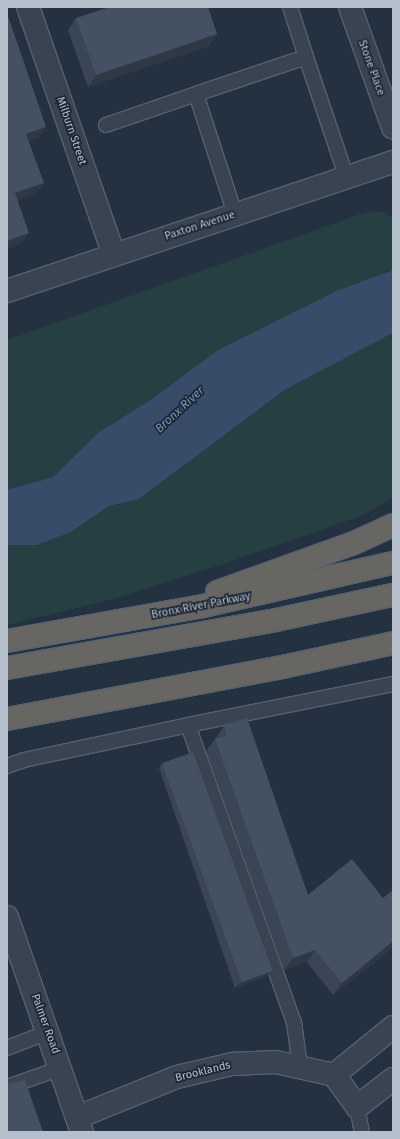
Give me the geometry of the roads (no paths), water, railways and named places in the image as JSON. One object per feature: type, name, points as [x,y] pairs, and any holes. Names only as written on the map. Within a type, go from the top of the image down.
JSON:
[{"type":"highway","points":[[155,614],[354,543],[393,525]]},
{"type":"highway","name":"Bronx River Parkway","points":[[7,641],[306,584],[393,563]]},
{"type":"highway","points":[[7,668],[276,620],[393,595]]},
{"type":"highway","points":[[7,718],[242,675],[393,643]]},
{"type":"street","name":"Milburn Street","points":[[28,7],[114,255]]},
{"type":"street","name":"Stone Place","points":[[350,7],[393,128]]},
{"type":"street","name":"Paxton Avenue","points":[[7,291],[346,176],[393,162]]},
{"type":"street","name":"Palmer Road","points":[[7,917],[80,1125]]},
{"type":"street","points":[[393,1027],[334,1075],[357,1107],[393,1079]]},
{"type":"street","name":"Brooklands","points":[[80,1125],[177,1077],[232,1064],[276,1062],[334,1075]]},
{"type":"lane","points":[[290,7],[346,176]]},
{"type":"lane","points":[[106,125],[306,57]]},
{"type":"lane","points":[[196,94],[236,214]]},
{"type":"lane","points":[[7,766],[24,760],[188,725],[393,685]]},
{"type":"lane","points":[[188,725],[294,1022],[300,1067]]},
{"type":"lane","points":[[7,1048],[48,1032]]},
{"type":"lane","points":[[7,1087],[61,1068]]},
{"type":"lane","points":[[357,1107],[362,1132]]},
{"type":"water","name":"Bronx River","points":[[393,270],[393,333],[286,389],[139,499],[109,506],[71,532],[37,545],[7,545],[7,490],[53,477],[99,432],[152,399],[218,350],[339,290]]}]
